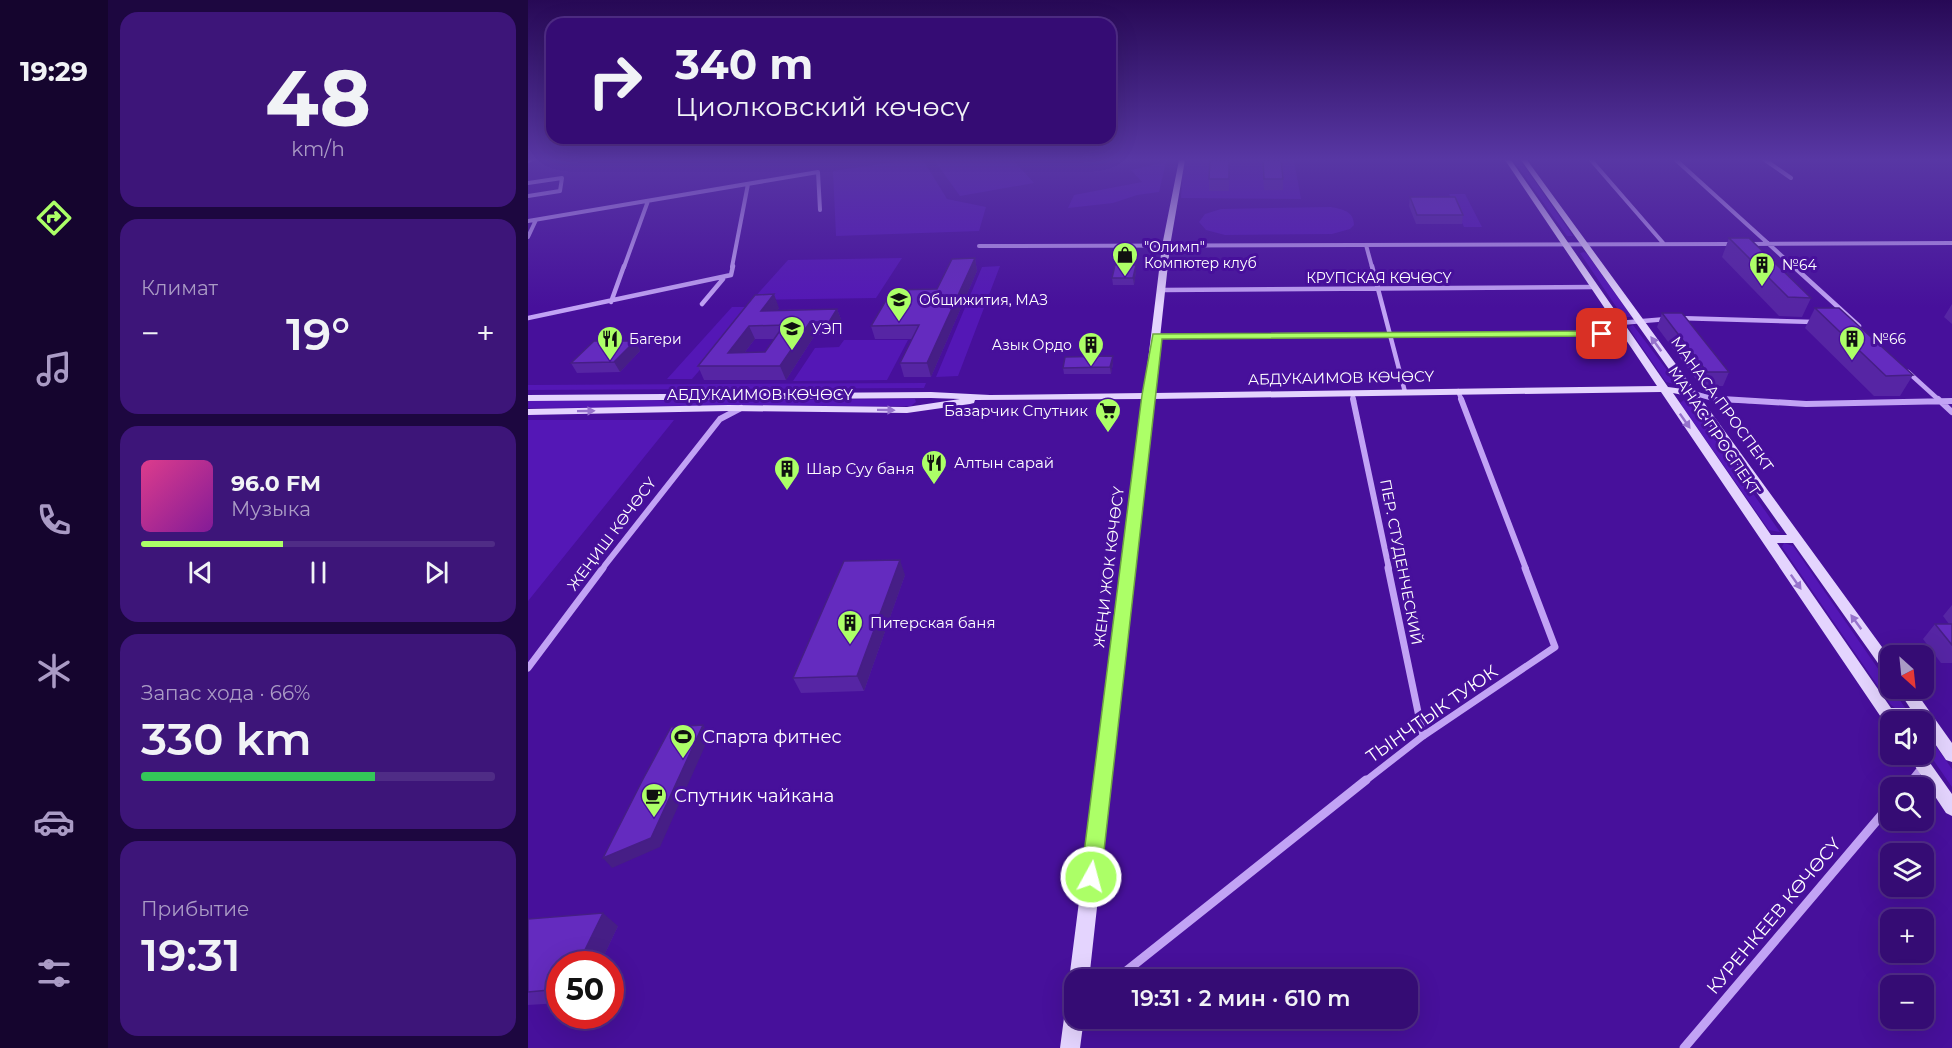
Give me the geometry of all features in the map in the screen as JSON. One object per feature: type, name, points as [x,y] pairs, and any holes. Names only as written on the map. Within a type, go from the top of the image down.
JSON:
[{"type":"main road","name":"ЖЕҢИ ЖОК КӨЧӨСҮ","points":[[1080,969],[1148,395],[1163,290],[1166,246],[1173,209]]},
{"type":"main road","name":"МАНАС ПРОСПЕКТ","points":[[1541,209],[1884,711]]},
{"type":"main road","name":"МАНАСА ПРОСПЕКТ","points":[[1559,209],[1880,655]]},
{"type":"main road","name":"АБДУКАИМОВ КӨЧӨСҮ","points":[[528,398],[931,395],[990,398],[1663,389],[1691,393]]},
{"type":"main road","name":"АБДУКАИМОВ КӨЧӨСҮ","points":[[528,412],[741,408],[907,410],[990,398]]},
{"type":"main road","points":[[1766,539],[1796,539]]},
{"type":"main road","points":[[1934,730],[1952,755]]},
{"type":"main road","points":[[1922,765],[1952,808]]},
{"type":"main road","points":[[1070,1048],[1073,1029]]},
{"type":"street","points":[[528,221],[601,209]]},
{"type":"street","points":[[611,302],[645,209]]},
{"type":"street","points":[[528,318],[731,275],[744,209]]},
{"type":"street","points":[[1634,209],[1664,244]]},
{"type":"street","points":[[1730,209],[1862,330]]},
{"type":"street","points":[[528,237],[536,220]]},
{"type":"street","points":[[1942,243],[1952,251]]},
{"type":"street","points":[[1746,244],[1952,243]]},
{"type":"street","points":[[979,246],[1735,244]]},
{"type":"street","points":[[1365,245],[1405,392]]},
{"type":"street","points":[[702,304],[723,278]]},
{"type":"street","name":"КРУПСКАЯ КӨЧӨСҮ","points":[[1163,290],[1595,286]]},
{"type":"street","points":[[1157,336],[1391,336],[1622,328],[1640,321],[1678,318],[1716,321],[1817,322]]},
{"type":"street","points":[[1845,322],[1854,322]]},
{"type":"street","points":[[1905,369],[1952,412]]},
{"type":"street","name":"ТЫНЧТЫК ТУЮК","points":[[1129,969],[1423,736],[1555,647],[1458,392]]},
{"type":"street","name":"ПЕР. СТУДЕНЧЕСКИЙ","points":[[1352,393],[1423,736]]},
{"type":"street","points":[[1691,393],[1714,399],[1806,404],[1952,401]]},
{"type":"street","name":"ЖЕҢИШ КӨЧӨСҮ","points":[[528,668],[646,509],[720,419],[741,408]]},
{"type":"street","points":[[708,409],[720,419]]},
{"type":"street","name":"КУРЕНКЕЕВ КӨЧӨСҮ","points":[[1684,1048],[1880,817]]},
{"type":"shaded area","points":[[835,209],[985,209],[979,231],[836,236]]},
{"type":"shaded area","points":[[1221,209],[1339,209],[1350,214],[1354,225],[1350,229],[1332,234],[1225,235],[1206,230],[1199,222],[1205,214]]},
{"type":"shaded area","points":[[1456,209],[1473,209],[1482,227],[1464,227]]},
{"type":"shaded area","points":[[1548,209],[1554,209],[1573,236],[1567,236]]},
{"type":"shaded area","points":[[1584,252],[1632,317],[1623,317],[1580,253]]},
{"type":"shaded area","points":[[902,258],[876,298],[752,300],[788,260]]},
{"type":"shaded area","points":[[1000,266],[958,376],[936,377],[982,267]]},
{"type":"shaded area","points":[[732,307],[754,307],[692,379],[667,379]]},
{"type":"shaded area","points":[[1633,325],[1676,382],[1674,384],[1666,382],[1628,327]]},
{"type":"shaded area","points":[[844,340],[908,340],[887,380],[793,381],[815,348],[839,347]]},
{"type":"shaded area","points":[[926,383],[924,388],[528,390],[528,385]]},
{"type":"shaded area","points":[[915,399],[916,402],[911,406],[528,408],[528,401]]},
{"type":"shaded area","points":[[1684,400],[1689,402],[1780,532],[1769,530],[1680,403]]},
{"type":"shaded area","points":[[528,420],[674,420],[528,601]]},
{"type":"shaded area","points":[[1784,543],[1793,546],[1880,671],[1880,689],[1782,547]]},
{"type":"shaded area","points":[[1887,699],[1899,699],[1906,709],[1895,708]]},
{"type":"shaded area","points":[[1934,744],[1952,769],[1952,787],[1934,761]]},
{"type":"building","points":[[1415,209],[1460,209],[1463,215],[1417,215]]},
{"type":"building","points":[[1729,238],[1749,238],[1811,298],[1788,297]]},
{"type":"building","points":[[975,258],[927,363],[900,363],[919,325],[871,326],[892,290],[937,289],[952,259]]},
{"type":"building","points":[[1115,265],[1136,265],[1133,278],[1112,278]]},
{"type":"building","points":[[774,294],[761,311],[837,309],[829,322],[810,322],[780,366],[698,366],[755,295]],"holes":[[[784,325],[765,352],[728,353],[749,326]]]},
{"type":"building","points":[[1815,308],[1839,308],[1913,375],[1886,376]]},
{"type":"building","points":[[1662,313],[1682,313],[1729,372],[1707,372]]},
{"type":"building","points":[[594,341],[635,341],[614,362],[571,363]]},
{"type":"building","points":[[1113,356],[1110,367],[1063,368],[1065,357]]},
{"type":"building","name":"Питерская баня","points":[[900,560],[857,676],[793,678],[844,561]]},
{"type":"building","points":[[1935,624],[1952,624],[1952,645]]},
{"type":"building","points":[[703,725],[651,838],[603,858],[671,727]]},
{"type":"building","points":[[603,913],[584,951],[546,951],[546,990],[528,992],[528,919]]},
{"type":"place","name":"\"Олимп\" Компютер клуб","points":[[1125,278]]},
{"type":"place","name":"№64","points":[[1762,288]]},
{"type":"place","name":"Общижития, МАЗ","points":[[899,323]]},
{"type":"place","name":"УЭП","points":[[792,352]]},
{"type":"place","name":"Багери","points":[[610,362]]},
{"type":"place","name":"№66","points":[[1852,362]]},
{"type":"place","name":"Азык Ордо","points":[[1091,368]]},
{"type":"place","name":"Базарчик Спутник","points":[[1108,434]]},
{"type":"place","name":"Алтын сарай","points":[[934,486]]},
{"type":"place","name":"Шар Суу баня","points":[[787,492]]},
{"type":"place","name":"Питерская баня","points":[[850,646]]},
{"type":"place","name":"Спарта фитнес","points":[[683,760]]},
{"type":"place","name":"Спутник чайкана","points":[[654,819]]},
{"type":"route","points":[[1091,877],[1157,336],[1602,334]]}]
